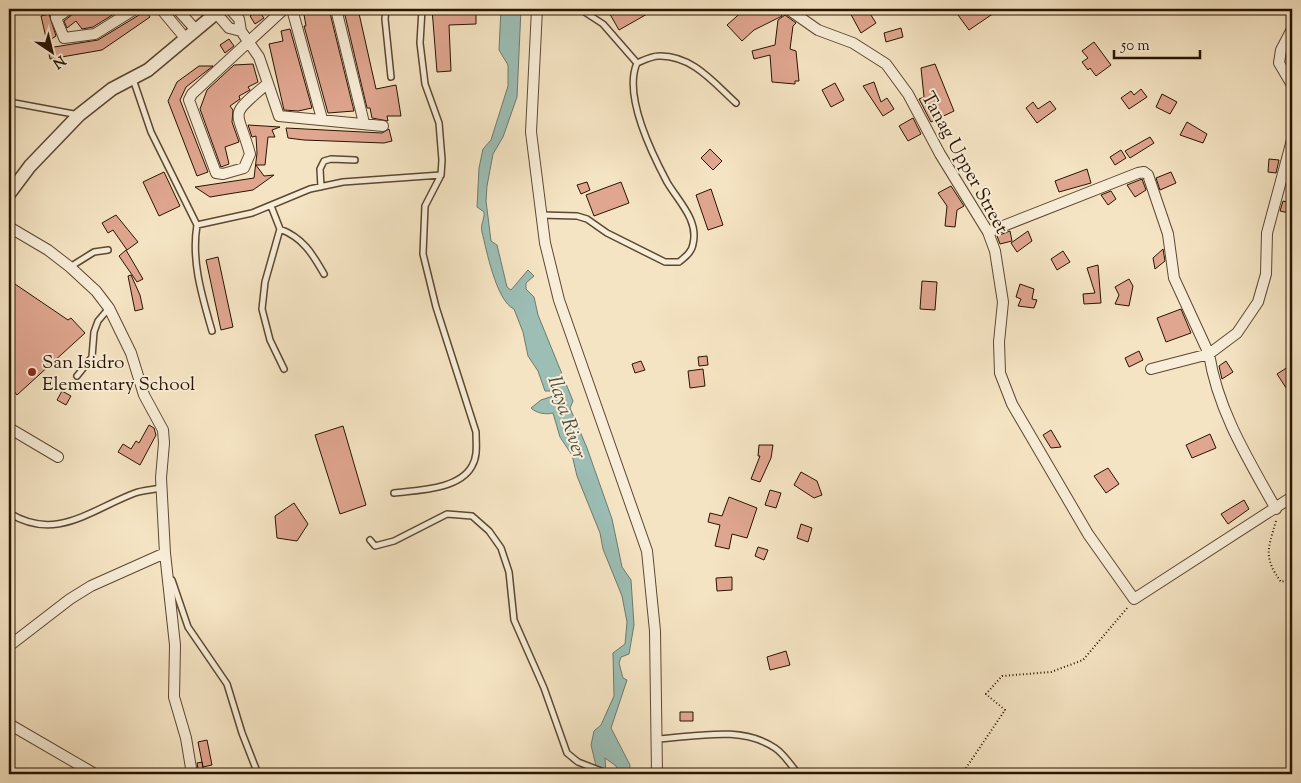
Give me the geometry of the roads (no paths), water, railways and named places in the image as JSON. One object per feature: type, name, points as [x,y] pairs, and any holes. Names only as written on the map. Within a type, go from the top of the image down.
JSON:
[{"type":"street","points":[[69,9],[56,13],[64,38],[104,30],[135,9]]},
{"type":"street","points":[[161,9],[186,39]]},
{"type":"street","points":[[177,9],[196,30]]},
{"type":"street","points":[[230,9],[239,19],[241,31],[259,57],[279,116],[383,126]]},
{"type":"street","points":[[267,84],[241,106],[237,113],[250,154],[244,168],[223,174],[216,173],[189,100],[192,94],[284,9]]},
{"type":"street","points":[[292,9],[322,120]]},
{"type":"street","points":[[336,9],[364,123]]},
{"type":"street","points":[[537,9],[531,122],[545,243],[559,300],[647,551],[655,631],[657,774]]},
{"type":"street","name":"Tanag Upper Street","points":[[788,9],[818,30],[853,43],[886,64],[908,94],[940,154],[988,232],[995,251],[1003,302],[999,342],[1000,372],[1012,404],[1088,534],[1134,598],[1276,509]]},
{"type":"street","points":[[9,194],[30,166],[79,115],[101,96],[133,79],[186,39],[218,11],[229,28],[241,31]]},
{"type":"street","points":[[1292,28],[1281,50],[1279,63],[1292,85]]},
{"type":"street","points":[[1151,369],[1208,354],[1236,333],[1258,302],[1266,274],[1267,233],[1292,140]]},
{"type":"street","points":[[988,232],[1054,204],[1144,172],[1148,175],[1168,234],[1174,278],[1208,354],[1213,380],[1225,416],[1276,509],[1292,498]]},
{"type":"street","points":[[9,227],[48,250],[70,267],[96,291],[109,308],[131,353],[144,395],[164,436],[162,488],[165,553],[175,645],[174,697],[186,738],[192,774]]},
{"type":"street","points":[[9,428],[58,457]]},
{"type":"street","points":[[9,646],[70,598],[165,553]]},
{"type":"street","points":[[9,724],[95,774]]},
{"type":"lane","points":[[386,9],[385,19],[391,77]]},
{"type":"lane","points":[[394,493],[438,487],[458,480],[472,468],[476,454],[476,432],[436,306],[423,254],[424,206],[441,175],[442,136],[425,84],[420,43],[422,9]]},
{"type":"lane","points":[[580,9],[606,28],[637,63]]},
{"type":"lane","points":[[541,215],[577,216],[586,219],[607,233],[665,262],[679,262],[689,253],[693,244],[689,214],[664,174],[645,133],[633,94],[632,75],[637,63],[657,56],[682,58],[701,71],[736,103]]},
{"type":"lane","points":[[133,79],[151,132],[197,225],[194,238],[196,266],[212,330]]},
{"type":"lane","points":[[9,102],[79,115]]},
{"type":"lane","points":[[321,187],[320,169],[324,161],[331,159],[354,160]]},
{"type":"lane","points":[[197,225],[234,217],[271,206],[321,187],[343,182],[441,175]]},
{"type":"lane","points":[[271,206],[280,229],[265,282],[262,309],[270,340],[284,369]]},
{"type":"lane","points":[[280,229],[301,239],[311,251],[324,274]]},
{"type":"lane","points":[[70,267],[94,252],[108,250]]},
{"type":"lane","points":[[77,376],[92,357],[96,327],[109,308]]},
{"type":"lane","points":[[9,513],[24,523],[41,526],[60,524],[76,520],[136,493],[162,488]]},
{"type":"lane","points":[[370,540],[375,546],[394,541],[447,514],[472,516],[489,531],[501,548],[509,572],[514,620],[544,688],[567,753],[578,762],[609,774]]},
{"type":"lane","points":[[167,568],[188,627],[227,684],[242,733],[258,774]]},
{"type":"lane","points":[[657,739],[732,734],[754,737],[776,748],[798,774]]},
{"type":"water","name":"Ilaya River","points":[[501,9],[521,9],[517,97],[503,137],[493,154],[487,186],[486,201],[491,241],[497,245],[507,287],[511,290],[528,270],[534,276],[526,283],[526,289],[534,297],[538,315],[573,401],[570,408],[587,448],[612,519],[622,567],[631,580],[634,625],[629,654],[621,657],[619,663],[623,678],[627,680],[611,728],[630,765],[629,774],[620,774],[616,766],[605,758],[606,774],[598,774],[591,745],[594,731],[601,725],[614,696],[613,653],[625,644],[627,622],[622,596],[603,549],[600,533],[577,476],[572,455],[560,437],[553,413],[541,413],[531,408],[541,400],[556,395],[551,391],[545,391],[538,371],[528,356],[523,332],[514,309],[502,296],[497,285],[482,232],[484,212],[477,207],[479,168],[483,149],[491,140],[508,86],[508,65],[499,50]]},
{"type":"place","name":"San Isidro Elementary School","points":[[32,372]]}]
